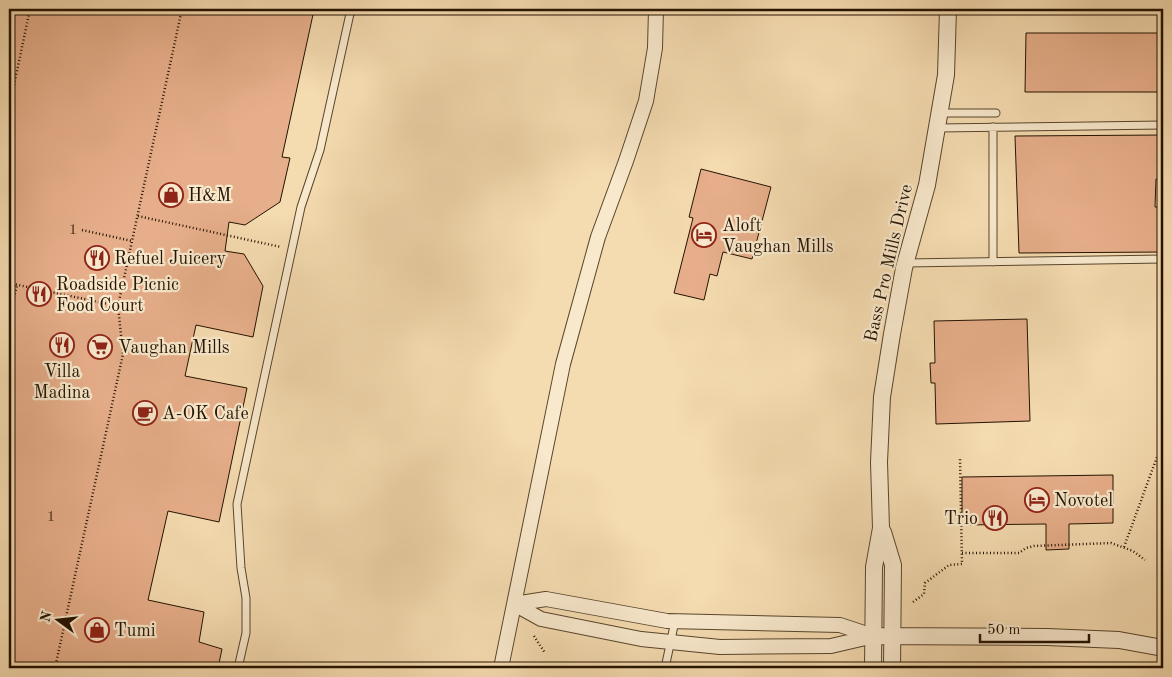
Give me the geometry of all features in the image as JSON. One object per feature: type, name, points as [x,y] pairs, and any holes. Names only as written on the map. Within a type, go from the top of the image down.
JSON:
[{"type":"street","points":[[501,668],[563,364],[598,237],[646,101],[654,48],[656,9]]},
{"type":"street","name":"Bass Pro Mills Drive","points":[[873,668],[874,567],[881,528],[879,462],[882,397],[906,263],[926,185],[946,75],[948,9]]},
{"type":"street","name":"Bass Pro Mills Drive","points":[[881,528],[893,565],[892,668]]},
{"type":"street","points":[[514,604],[546,599],[675,621],[840,625],[874,636]]},
{"type":"street","points":[[514,604],[541,619],[641,639],[720,647],[831,646],[874,636],[893,636],[1046,637],[1119,640],[1163,648]]},
{"type":"lane","points":[[238,668],[246,633],[246,598],[241,568],[237,504],[301,207],[320,150],[351,9]]},
{"type":"lane","points":[[938,121],[996,113]]},
{"type":"lane","points":[[938,121],[993,127],[1163,125]]},
{"type":"lane","points":[[993,127],[993,262]]},
{"type":"lane","points":[[906,263],[1163,259]]},
{"type":"lane","points":[[665,668],[675,621]]},
{"type":"path","points":[[9,109],[30,9]]},
{"type":"path","points":[[55,668],[123,354],[118,306],[182,9]]},
{"type":"path","points":[[137,216],[292,249]]},
{"type":"path","points":[[82,230],[132,241]]},
{"type":"path","points":[[9,283],[118,306]]},
{"type":"path","points":[[9,318],[17,285]]},
{"type":"path","points":[[1124,547],[1157,457]]},
{"type":"path","points":[[912,602],[924,594],[925,583],[949,566],[962,564],[960,460]]},
{"type":"path","points":[[962,553],[1019,553],[1026,548],[1034,546],[1111,543],[1124,547],[1146,560]]},
{"type":"path","points":[[534,636],[545,653]]},
{"type":"building","name":"Vaughan Mills","points":[[9,9],[314,10],[282,157],[290,158],[280,202],[245,225],[229,222],[225,251],[244,254],[263,286],[253,337],[196,325],[185,376],[247,388],[219,522],[168,511],[148,600],[204,612],[199,642],[222,649],[218,668],[9,668]]},
{"type":"building","points":[[1026,33],[1163,33],[1163,92],[1025,92]]},
{"type":"building","points":[[1163,135],[1163,179],[1156,179],[1155,207],[1163,207],[1163,252],[1019,253],[1015,136]]},
{"type":"building","name":"Aloft Vaughan Mills","points":[[701,169],[771,187],[752,259],[723,252],[717,276],[710,274],[704,300],[674,293],[693,218],[689,217]]},
{"type":"building","points":[[1027,319],[1030,421],[936,424],[935,383],[931,383],[930,363],[935,363],[934,321]]},
{"type":"building","name":"Novotel","points":[[1113,475],[1113,523],[1069,524],[1069,549],[1046,550],[1046,524],[965,525],[965,516],[962,516],[962,477]]},
{"type":"place","name":"H&M","points":[[171,195]]},
{"type":"place","name":"Aloft Vaughan Mills","points":[[704,235]]},
{"type":"place","name":"Refuel Juicery","points":[[97,258]]},
{"type":"place","name":"Roadside Picnic Food Court","points":[[39,294]]},
{"type":"place","name":"Villa Madina","points":[[62,345]]},
{"type":"place","name":"Vaughan Mills","points":[[100,347]]},
{"type":"place","name":"A-OK Cafe","points":[[145,413]]},
{"type":"place","name":"Novotel","points":[[1037,500]]},
{"type":"place","name":"Trio","points":[[995,518]]},
{"type":"place","name":"Tumi","points":[[97,630]]}]
